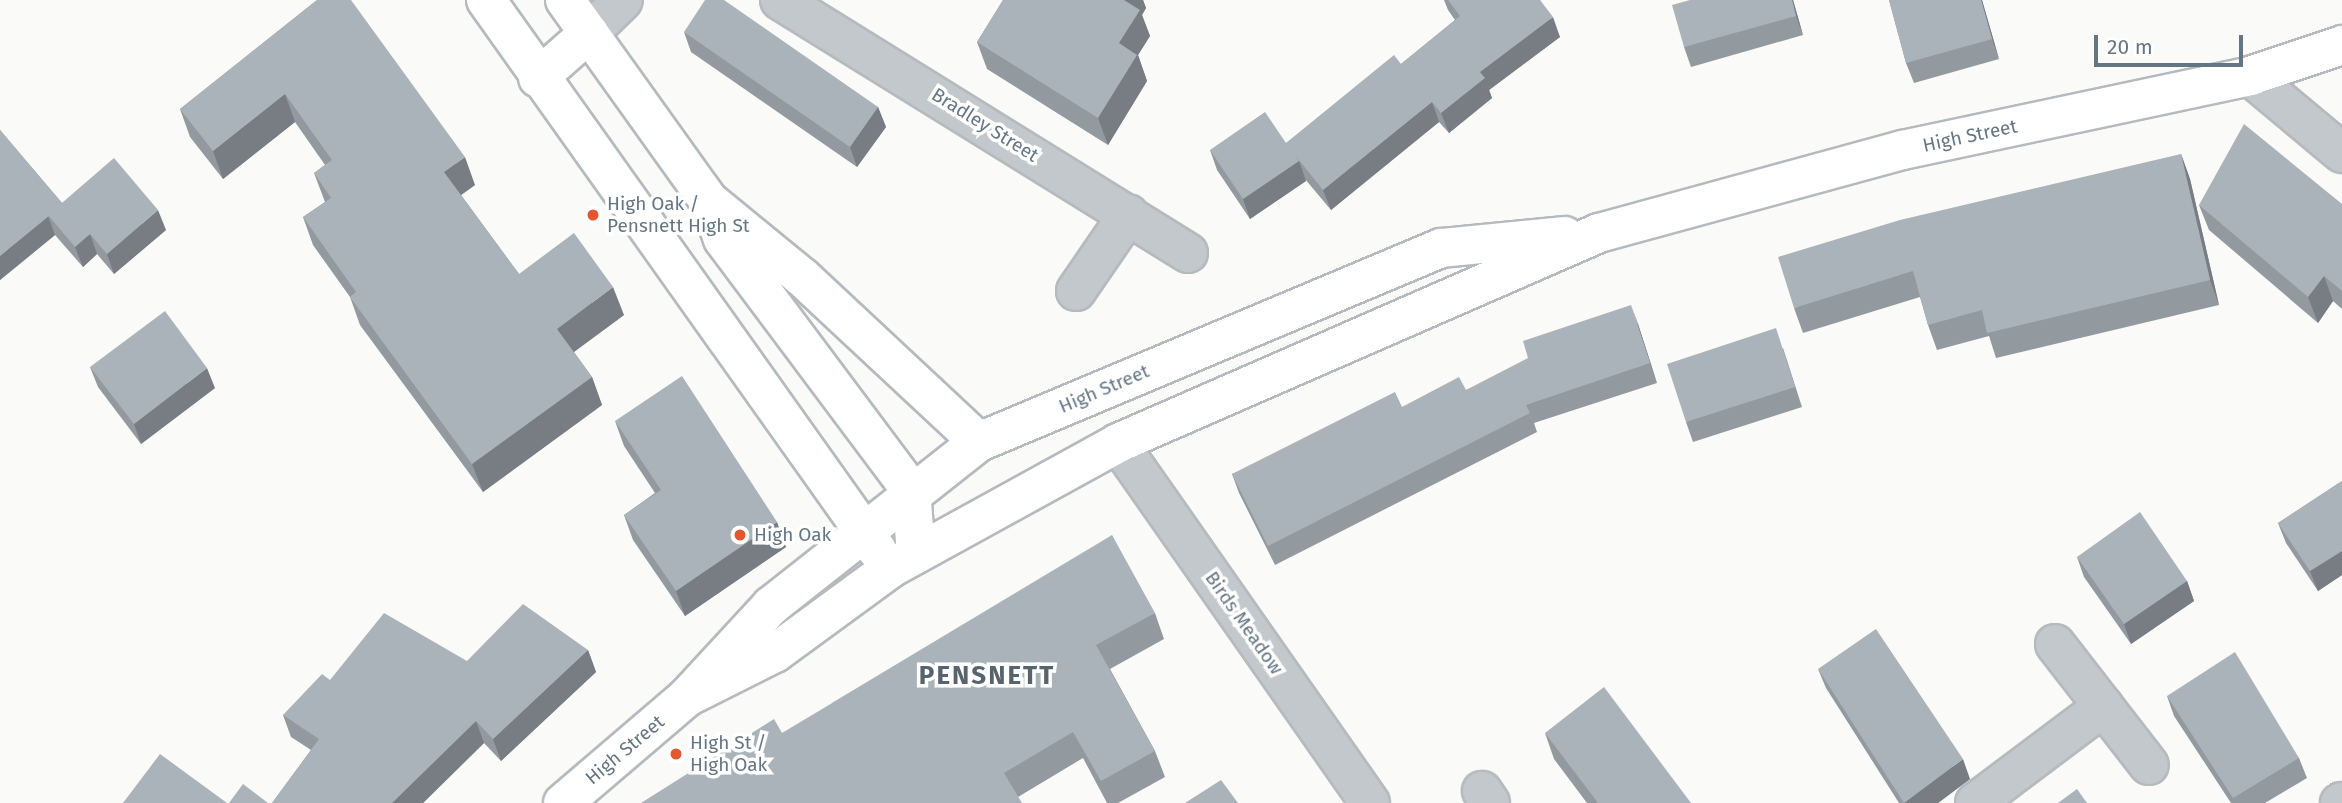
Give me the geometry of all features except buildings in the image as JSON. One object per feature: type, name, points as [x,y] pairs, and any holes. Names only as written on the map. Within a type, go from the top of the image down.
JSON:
[{"type":"main road","points":[[486,0],[538,78],[862,529],[904,561]]},
{"type":"main road","points":[[565,0],[709,201],[802,277],[979,442]]},
{"type":"main road","points":[[538,78],[589,33]]},
{"type":"main road","name":"High Street","points":[[687,697],[775,653],[904,561],[1118,443],[1599,233],[1903,150],[2250,76],[2342,46]]},
{"type":"main road","points":[[709,201],[723,239],[911,490],[904,561]]},
{"type":"main road","name":"High Street","points":[[563,803],[687,697],[771,606],[911,490],[979,442],[1440,248],[1599,233]]},
{"type":"street","points":[[589,33],[623,0]]},
{"type":"street","name":"Bradley Street","points":[[780,0],[1188,253]]},
{"type":"street","points":[[2250,76],[2342,153]]},
{"type":"street","points":[[1076,291],[1129,214]]},
{"type":"street","name":"Birds Meadow","points":[[1118,443],[1370,803]]},
{"type":"street","points":[[2055,644],[2148,765]]},
{"type":"street","points":[[1975,803],[2104,706]]},
{"type":"place","name":"High Oak / Pensnett High St","points":[[593,215]]},
{"type":"place","name":"High Oak","points":[[740,535]]},
{"type":"place","name":"High St / High Oak","points":[[676,754]]},
{"type":"district","name":"PENSNETT","points":[[987,676]]}]
